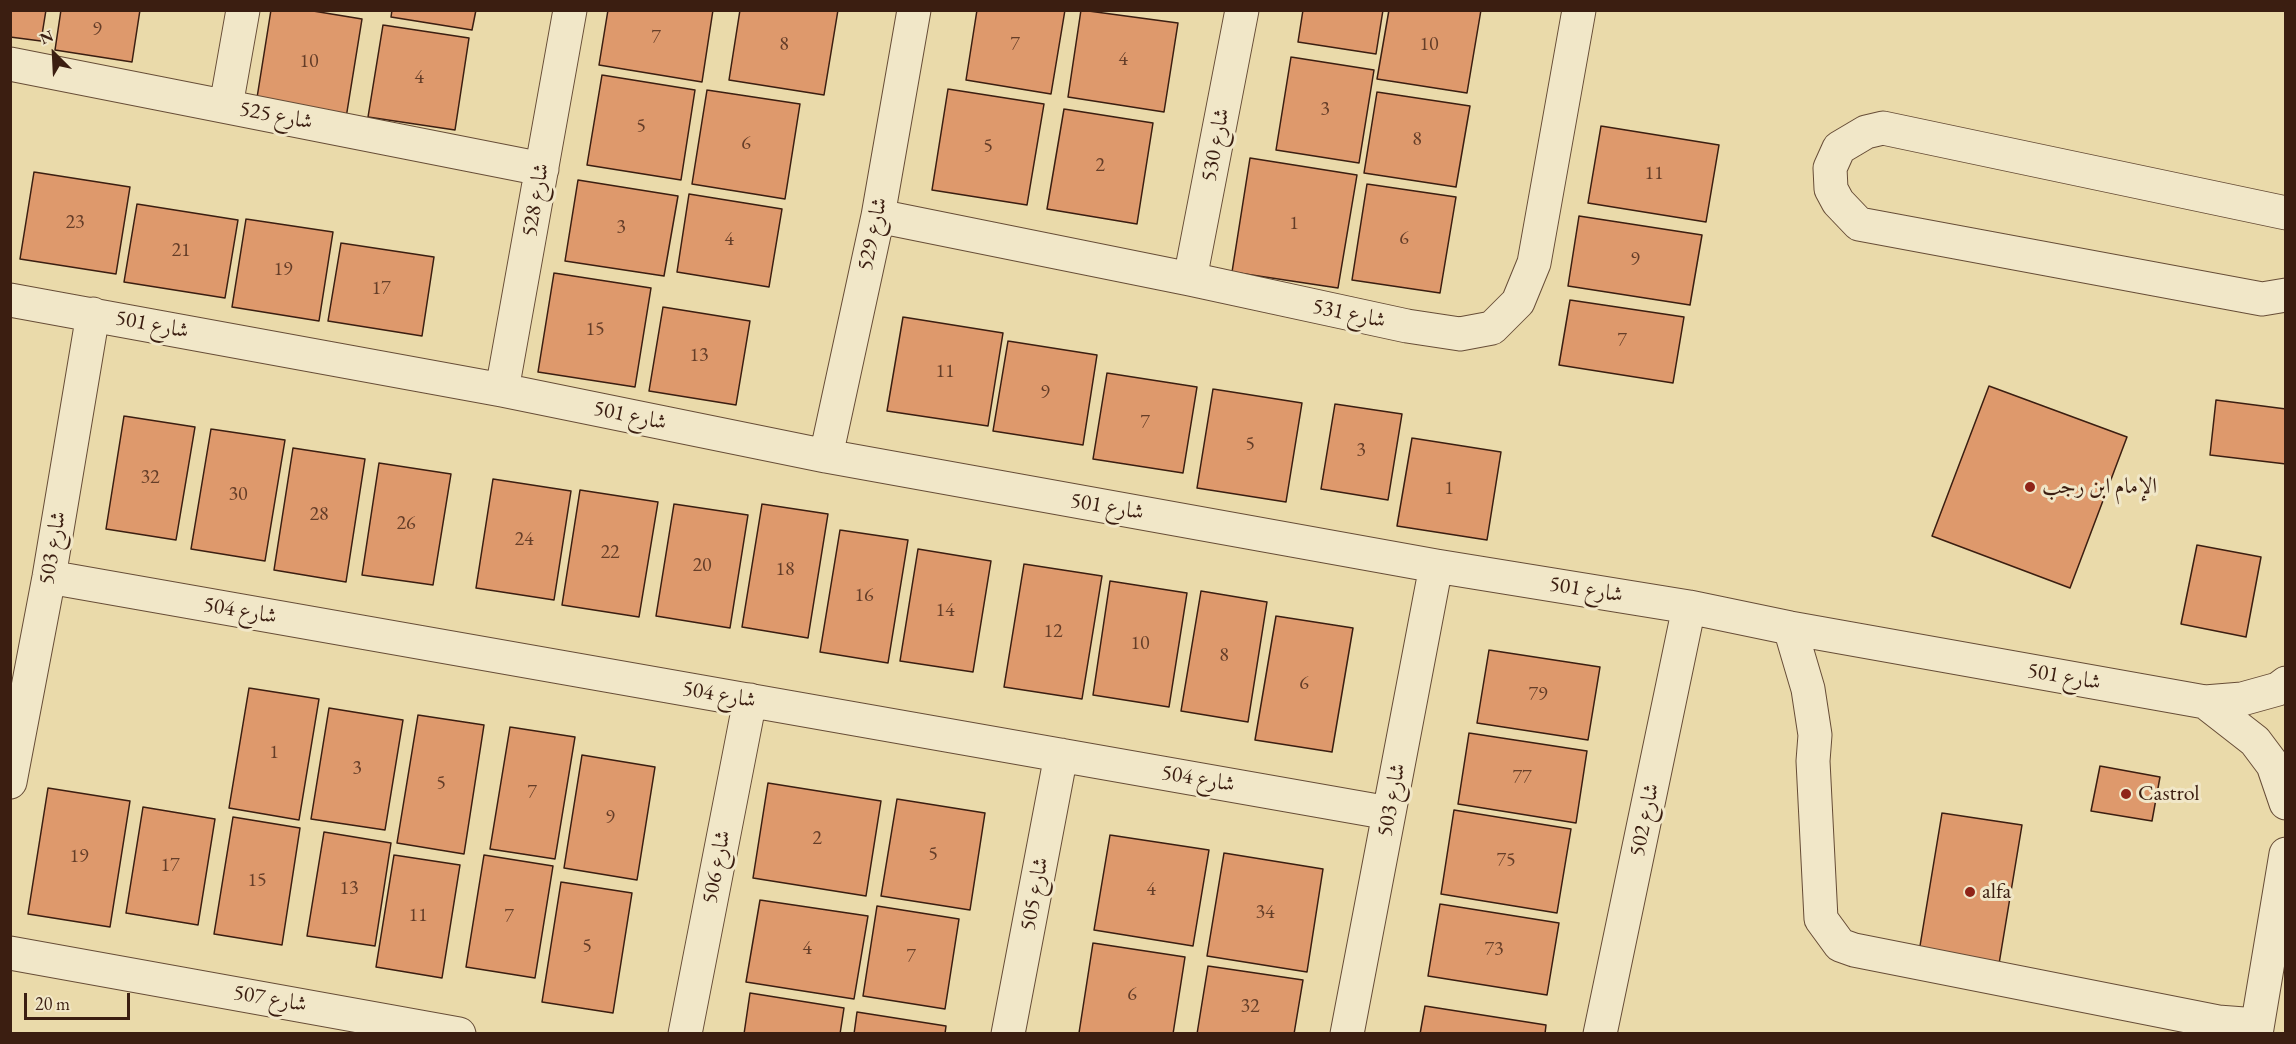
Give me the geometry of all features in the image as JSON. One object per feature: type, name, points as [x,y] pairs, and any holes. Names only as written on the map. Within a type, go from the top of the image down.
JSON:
[{"type":"street","points":[[226,106],[243,10]]},
{"type":"street","name":"شارع 528","points":[[502,390],[570,10]]},
{"type":"street","name":"شارع 529","points":[[826,456],[878,216],[914,10]]},
{"type":"street","name":"شارع 530","points":[[1190,279],[1242,10]]},
{"type":"street","name":"شارع 531","points":[[878,216],[1190,279],[1407,326],[1460,334],[1492,328],[1518,302],[1534,263],[1579,10]]},
{"type":"street","name":"شارع 525","points":[[10,64],[542,169]]},
{"type":"street","points":[[2286,213],[1883,128],[1866,132],[1839,148],[1830,168],[1832,189],[1838,202],[1859,224],[2262,299],[2286,295]]},
{"type":"street","name":"شارع 501","points":[[10,300],[502,390],[826,456],[1436,566],[1689,607],[1790,628],[2205,702],[2242,699],[2278,689],[2286,683]]},
{"type":"street","name":"شارع 503","points":[[10,782],[49,577],[93,314]]},
{"type":"street","name":"شارع 503","points":[[1347,1034],[1436,566]]},
{"type":"street","name":"شارع 504","points":[[49,577],[1389,813]]},
{"type":"street","name":"شارع 502","points":[[1600,1034],[1689,607]]},
{"type":"street","points":[[1790,628],[1808,689],[1815,735],[1813,761],[1821,919],[1840,945],[1854,950],[2256,1029],[2286,854]]},
{"type":"street","name":"شارع 506","points":[[685,1034],[750,700]]},
{"type":"street","name":"شارع 501","points":[[2205,702],[2255,741],[2273,765],[2286,803]]},
{"type":"street","name":"شارع 505","points":[[1008,1034],[1061,755]]},
{"type":"street","name":"شارع 507","points":[[10,953],[378,1026],[459,1034]]},
{"type":"building","points":[[10,10],[46,10],[41,41],[10,37]]},
{"type":"building","points":[[61,10],[140,10],[132,62],[55,50]]},
{"type":"building","points":[[271,10],[307,10],[362,19],[346,118],[256,104]]},
{"type":"building","points":[[392,10],[476,10],[472,30],[391,17]]},
{"type":"building","points":[[608,10],[713,10],[702,82],[599,65]]},
{"type":"building","points":[[740,10],[838,10],[824,95],[729,80]]},
{"type":"building","points":[[977,10],[1065,10],[1051,94],[966,80]]},
{"type":"building","points":[[1081,10],[1178,23],[1164,112],[1068,97]]},
{"type":"building","points":[[1303,10],[1383,10],[1376,54],[1298,42]]},
{"type":"building","points":[[1389,10],[1481,10],[1467,93],[1377,79]]},
{"type":"building","points":[[383,25],[469,38],[455,130],[368,117]]},
{"type":"building","points":[[1291,57],[1374,70],[1359,163],[1276,150]]},
{"type":"building","points":[[602,75],[695,90],[681,180],[587,165]]},
{"type":"building","points":[[948,89],[1044,104],[1027,205],[932,190]]},
{"type":"building","points":[[707,90],[800,104],[785,199],[692,184]]},
{"type":"building","points":[[1377,92],[1470,106],[1456,187],[1364,173]]},
{"type":"building","points":[[1064,109],[1153,123],[1137,224],[1047,209]]},
{"type":"building","points":[[1601,126],[1719,145],[1706,222],[1588,203]]},
{"type":"building","points":[[1250,158],[1357,175],[1338,288],[1232,272]]},
{"type":"building","points":[[34,172],[130,187],[116,274],[20,259]]},
{"type":"building","points":[[578,180],[678,196],[664,276],[565,261]]},
{"type":"building","points":[[1367,184],[1456,197],[1440,293],[1352,280]]},
{"type":"building","points":[[689,194],[782,209],[769,287],[677,272]]},
{"type":"building","points":[[137,204],[238,220],[225,298],[124,282]]},
{"type":"building","points":[[1579,216],[1702,235],[1690,305],[1568,286]]},
{"type":"building","points":[[246,219],[333,232],[319,321],[232,307]]},
{"type":"building","points":[[341,243],[434,257],[422,336],[328,321]]},
{"type":"building","points":[[554,273],[651,288],[635,387],[538,372]]},
{"type":"building","points":[[1570,300],[1684,317],[1673,383],[1559,365]]},
{"type":"building","points":[[663,307],[750,321],[736,405],[649,391]]},
{"type":"building","points":[[903,317],[1003,333],[988,426],[887,411]]},
{"type":"building","points":[[1008,341],[1097,355],[1083,445],[993,431]]},
{"type":"building","points":[[1107,373],[1197,387],[1183,473],[1093,459]]},
{"type":"building","name":"الإمام ابن رجب","points":[[1989,386],[2127,437],[2070,588],[1932,536]]},
{"type":"building","points":[[1213,389],[1302,403],[1286,502],[1197,488]]},
{"type":"building","points":[[2216,400],[2286,409],[2286,464],[2210,455]]},
{"type":"building","points":[[1335,404],[1402,414],[1388,500],[1321,489]]},
{"type":"building","points":[[124,416],[195,427],[176,540],[106,529]]},
{"type":"building","points":[[211,429],[285,440],[265,561],[191,549]]},
{"type":"building","points":[[1412,438],[1501,452],[1487,540],[1397,526]]},
{"type":"building","points":[[293,448],[365,459],[346,582],[274,570]]},
{"type":"building","points":[[379,463],[451,474],[433,585],[362,575]]},
{"type":"building","points":[[493,479],[571,491],[554,600],[476,588]]},
{"type":"building","points":[[580,490],[658,502],[639,617],[562,605]]},
{"type":"building","points":[[674,504],[748,515],[730,628],[656,616]]},
{"type":"building","points":[[762,504],[828,514],[808,638],[742,627]]},
{"type":"building","points":[[840,530],[908,540],[888,663],[820,652]]},
{"type":"building","points":[[2197,545],[2261,557],[2246,637],[2181,624]]},
{"type":"building","points":[[918,549],[991,561],[973,672],[900,661]]},
{"type":"building","points":[[1024,564],[1102,576],[1082,699],[1004,687]]},
{"type":"building","points":[[1110,581],[1187,593],[1169,707],[1093,695]]},
{"type":"building","points":[[1201,591],[1267,602],[1248,722],[1181,711]]},
{"type":"building","points":[[1276,616],[1353,628],[1332,752],[1255,740]]},
{"type":"building","points":[[1489,650],[1600,667],[1588,740],[1477,723]]},
{"type":"building","points":[[249,688],[319,699],[299,820],[229,808]]},
{"type":"building","points":[[329,708],[403,720],[385,830],[311,819]]},
{"type":"building","points":[[418,715],[484,725],[464,854],[397,843]]},
{"type":"building","points":[[510,727],[575,737],[555,859],[490,849]]},
{"type":"building","points":[[1469,733],[1587,751],[1576,823],[1458,804]]},
{"type":"building","points":[[582,755],[655,767],[637,880],[564,868]]},
{"type":"building","name":"Castrol","points":[[2100,766],[2160,777],[2152,821],[2091,811]]},
{"type":"building","points":[[768,783],[881,801],[866,896],[753,878]]},
{"type":"building","points":[[48,788],[130,801],[110,927],[28,914]]},
{"type":"building","points":[[897,799],[985,813],[970,910],[881,896]]},
{"type":"building","points":[[143,807],[215,819],[198,925],[126,913]]},
{"type":"building","points":[[1454,810],[1571,829],[1557,913],[1441,894]]},
{"type":"building","name":"alfa","points":[[1942,813],[2022,825],[1998,970],[1918,958]]},
{"type":"building","points":[[233,817],[300,828],[282,945],[214,934]]},
{"type":"building","points":[[324,832],[391,843],[375,946],[307,936]]},
{"type":"building","points":[[1110,835],[1209,850],[1193,946],[1094,930]]},
{"type":"building","points":[[1224,853],[1323,869],[1307,972],[1207,956]]},
{"type":"building","points":[[394,855],[460,865],[442,978],[376,967]]},
{"type":"building","points":[[484,855],[553,866],[535,978],[466,967]]},
{"type":"building","points":[[561,882],[632,893],[613,1013],[542,1002]]},
{"type":"building","points":[[760,900],[868,916],[854,999],[746,982]]},
{"type":"building","points":[[1440,904],[1559,923],[1547,995],[1428,976]]},
{"type":"building","points":[[877,906],[959,919],[945,1009],[863,996]]},
{"type":"building","points":[[1093,943],[1185,957],[1173,1034],[1079,1033]]},
{"type":"building","points":[[1208,966],[1303,980],[1294,1034],[1197,1034]]},
{"type":"building","points":[[750,993],[844,1008],[840,1034],[744,1034]]},
{"type":"building","points":[[1425,1006],[1546,1025],[1545,1034],[1420,1034]]},
{"type":"building","points":[[857,1012],[946,1026],[945,1034],[854,1034]]},
{"type":"place","name":"الإمام ابن رجب","points":[[2030,487]]},
{"type":"place","name":"Castrol","points":[[2126,794]]},
{"type":"place","name":"alfa","points":[[1970,892]]}]
